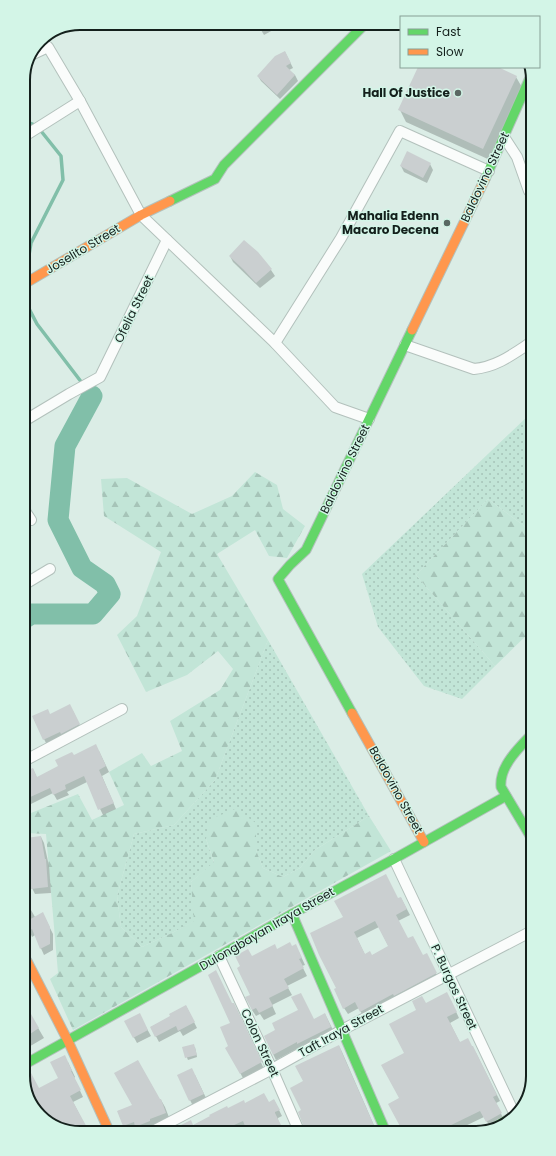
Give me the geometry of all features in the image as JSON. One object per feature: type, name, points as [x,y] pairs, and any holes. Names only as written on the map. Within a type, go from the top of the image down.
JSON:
[{"type":"street","name":"Joselito Street","points":[[30,281],[141,215],[215,179],[224,165],[359,30]]},
{"type":"street","points":[[39,51],[48,47],[80,101],[141,215],[275,343],[335,408],[369,419]]},
{"type":"street","name":"Baldovino Street","points":[[424,842],[278,579],[306,550],[489,171],[526,87]]},
{"type":"street","points":[[30,133],[80,101]]},
{"type":"street","points":[[275,343],[341,238],[400,131],[489,171]]},
{"type":"street","points":[[504,137],[517,157],[526,182]]},
{"type":"street","name":"Ofelia Street","points":[[30,417],[100,377],[167,240]]},
{"type":"street","points":[[405,345],[474,369],[485,368],[497,364],[526,346]]},
{"type":"street","points":[[30,581],[50,569]]},
{"type":"street","points":[[30,758],[122,709]]},
{"type":"street","points":[[526,741],[509,761],[501,778],[500,784],[526,829]]},
{"type":"street","name":"Dulongbayan Iraya Street","points":[[30,1061],[506,796]]},
{"type":"street","name":"P. Burgos Street","points":[[394,859],[512,1110]]},
{"type":"street","points":[[292,914],[384,1126]]},
{"type":"street","name":"Taft Iraya Street","points":[[163,1126],[526,934]]},
{"type":"street","name":"Colon Street","points":[[219,956],[297,1126]]},
{"type":"street","points":[[30,967],[68,1040],[107,1126]]},
{"type":"green space","points":[[526,418],[526,527],[488,499],[416,575],[495,666],[462,699],[424,686],[378,627],[362,574]]},
{"type":"green space","points":[[255,472],[277,485],[283,509],[305,526],[287,558],[269,556],[255,530],[217,554],[268,640],[215,780],[174,825],[134,834],[117,896],[121,927],[142,947],[194,921],[191,882],[214,862],[206,839],[209,820],[235,809],[256,823],[256,850],[263,868],[283,877],[300,868],[315,850],[369,816],[391,851],[73,1030],[50,979],[58,973],[46,834],[30,833],[30,813],[78,794],[92,820],[124,805],[109,772],[142,753],[151,766],[182,751],[170,721],[220,690],[233,669],[218,651],[187,675],[146,692],[117,635],[137,616],[161,552],[104,516],[101,479],[127,478],[192,514],[232,496]]},
{"type":"green space","points":[[488,499],[526,527],[526,636],[495,666],[416,575]]},
{"type":"green space","points":[[268,640],[369,816],[315,850],[300,868],[283,877],[263,868],[256,850],[256,823],[206,839],[214,863],[191,882],[195,921],[142,947],[121,927],[117,896],[134,834],[174,825],[215,780]]},
{"type":"building","points":[[285,51],[291,63],[286,66],[295,75],[277,95],[257,76],[275,56]]},
{"type":"building","name":"Hall Of Justice","points":[[418,68],[500,68],[517,76],[483,149],[398,110]]},
{"type":"building","points":[[407,151],[431,163],[423,178],[400,166]]},
{"type":"building","points":[[244,240],[258,252],[272,269],[256,283],[229,256]]},
{"type":"building","points":[[70,704],[80,724],[61,734],[60,732],[43,740],[32,716],[48,709],[50,714]]},
{"type":"building","points":[[96,744],[106,766],[99,770],[114,803],[98,810],[84,776],[65,785],[66,789],[53,795],[50,788],[30,797],[30,769],[33,768],[37,777],[58,766],[55,760],[72,752],[74,755]]},
{"type":"building","points":[[41,836],[46,859],[48,887],[31,889],[30,837]]},
{"type":"building","points":[[386,874],[398,898],[401,897],[407,909],[396,915],[408,938],[413,936],[423,955],[427,953],[437,973],[360,1012],[355,1002],[343,1009],[334,989],[336,988],[319,955],[310,933],[343,917],[334,901]],"holes":[[[375,921],[388,946],[372,955],[370,951],[365,954],[354,932]]]},
{"type":"building","points":[[43,912],[50,927],[50,944],[40,949],[32,929],[30,930],[30,919]]},
{"type":"building","points":[[290,942],[292,946],[296,944],[302,958],[299,959],[304,968],[284,979],[289,988],[269,998],[273,1006],[259,1013],[256,1008],[252,1010],[245,997],[250,995],[237,968],[240,966],[235,956],[248,949],[252,956],[275,944],[277,949]]},
{"type":"building","points":[[216,970],[232,1003],[234,1003],[262,1062],[240,1074],[225,1048],[228,1046],[220,1027],[230,1023],[208,975]]},
{"type":"building","points":[[447,992],[457,1012],[447,1017],[460,1042],[468,1038],[473,1046],[497,1095],[493,1097],[502,1113],[486,1122],[480,1111],[449,1126],[400,1126],[388,1104],[399,1098],[381,1065],[404,1053],[389,1024],[416,1010],[412,1001],[422,996],[426,1003]]},
{"type":"building","points":[[301,993],[314,1019],[325,1013],[331,1027],[297,1044],[297,1042],[273,1055],[264,1036],[275,1030],[272,1023],[298,1010],[291,997]]},
{"type":"building","points":[[186,1005],[195,1022],[178,1031],[176,1026],[155,1037],[150,1027]]},
{"type":"building","points":[[30,1012],[39,1028],[30,1034]]},
{"type":"building","points":[[140,1013],[148,1030],[133,1038],[124,1021]]},
{"type":"building","points":[[194,1044],[197,1055],[185,1058],[182,1047]]},
{"type":"building","points":[[339,1045],[374,1126],[304,1126],[298,1112],[301,1110],[290,1088],[303,1081],[295,1066]]},
{"type":"building","points":[[65,1055],[81,1090],[70,1096],[86,1126],[70,1125],[58,1121],[52,1118],[40,1107],[31,1086],[30,1071],[39,1088],[58,1078],[50,1062]]},
{"type":"building","points":[[138,1060],[161,1099],[166,1113],[138,1126],[135,1126],[134,1122],[123,1126],[117,1111],[132,1105],[114,1073]]},
{"type":"building","points":[[192,1068],[204,1094],[189,1101],[177,1075]]},
{"type":"building","points":[[264,1093],[269,1102],[274,1099],[280,1110],[275,1113],[282,1126],[245,1126],[243,1121],[232,1126],[181,1125],[191,1120],[193,1125],[227,1106],[228,1108],[244,1100],[245,1103]]},
{"type":"waterway","points":[[30,123],[37,126],[61,156],[63,180],[31,243],[30,249]]},
{"type":"waterway","points":[[30,311],[37,324],[92,396]]},
{"type":"waterway","points":[[30,615],[93,614],[110,594],[105,584],[82,568],[58,520],[65,446],[92,396]]},
{"type":"traffic: fast","points":[[170,201],[215,179],[224,165],[359,30]]},
{"type":"traffic: fast","points":[[485,179],[526,87]]},
{"type":"traffic: fast","points":[[352,713],[278,579],[306,550],[412,330]]},
{"type":"traffic: fast","points":[[526,740],[511,758],[503,772],[501,779],[501,787],[526,829]]},
{"type":"traffic: fast","points":[[30,1061],[506,796]]},
{"type":"traffic: fast","points":[[292,914],[383,1126]]},
{"type":"traffic: slow","points":[[412,330],[485,179]]},
{"type":"traffic: slow","points":[[30,280],[141,215],[170,201]]},
{"type":"traffic: slow","points":[[352,713],[424,842]]},
{"type":"traffic: slow","points":[[30,967],[68,1041],[107,1126]]},
{"type":"place","name":"Hall Of Justice","points":[[458,93]]},
{"type":"place","name":"Mahalia Edenn Macaro Decena","points":[[447,223]]}]
